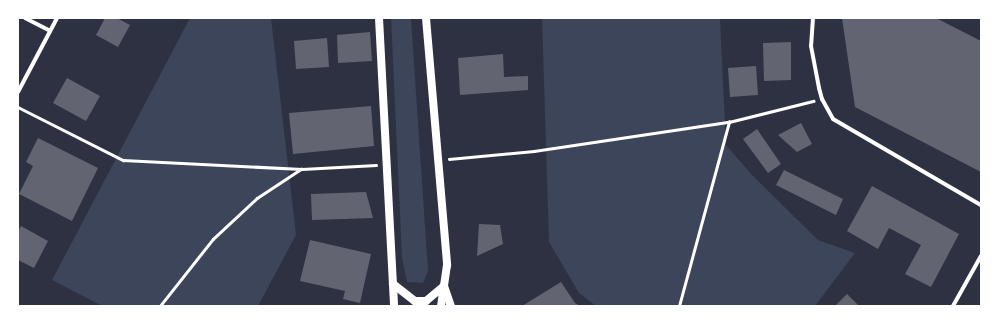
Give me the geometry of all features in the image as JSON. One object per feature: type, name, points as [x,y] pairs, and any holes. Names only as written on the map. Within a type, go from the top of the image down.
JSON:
[{"type":"main road","points":[[379,18],[388,164],[394,306]]},
{"type":"main road","points":[[426,18],[440,160],[447,265],[441,306]]},
{"type":"main road","points":[[393,284],[415,300],[426,301],[444,286]]},
{"type":"main road","points":[[444,286],[451,306]]},
{"type":"street","points":[[25,18],[50,31]]},
{"type":"street","points":[[18,92],[57,18]]},
{"type":"street","points":[[812,18],[811,46],[822,99],[833,119],[843,127],[981,205]]},
{"type":"street","points":[[953,306],[981,256]]},
{"type":"path","points":[[440,160],[534,151],[729,122],[822,99]]},
{"type":"path","points":[[18,107],[123,160],[302,169],[388,164]]},
{"type":"path","points":[[679,306],[729,122]]},
{"type":"path","points":[[160,306],[213,238],[257,198],[302,169]]},
{"type":"shaded area","points":[[190,18],[271,18],[296,235],[258,306],[102,306],[52,280]]},
{"type":"shaded area","points":[[391,18],[411,18],[428,271],[423,283],[407,282],[402,258]]},
{"type":"shaded area","points":[[542,18],[720,18],[726,145],[752,175],[818,240],[855,253],[815,306],[596,306],[579,293],[549,242]]},
{"type":"building","points":[[105,18],[117,18],[130,25],[118,47],[96,35]]},
{"type":"building","points":[[842,18],[936,18],[981,41],[981,172],[855,107]]},
{"type":"building","points":[[370,32],[372,61],[338,63],[337,35]]},
{"type":"building","points":[[327,38],[329,67],[296,69],[294,41]]},
{"type":"building","points":[[791,42],[791,80],[764,81],[763,43]]},
{"type":"building","points":[[503,54],[504,77],[528,76],[528,90],[460,95],[458,58]]},
{"type":"building","points":[[756,66],[758,95],[730,97],[728,68]]},
{"type":"building","points":[[67,78],[100,96],[86,121],[53,103]]},
{"type":"building","points":[[371,106],[374,146],[293,154],[289,113]]},
{"type":"building","points":[[801,123],[812,144],[797,152],[778,135]]},
{"type":"building","points":[[757,129],[781,164],[768,173],[743,139]]},
{"type":"building","points":[[38,138],[98,168],[72,221],[19,194],[33,166],[26,162]]},
{"type":"building","points":[[784,170],[843,199],[836,215],[776,185]]},
{"type":"building","points":[[872,186],[959,234],[931,287],[905,274],[921,245],[889,228],[878,249],[847,231]]},
{"type":"building","points":[[366,192],[373,218],[312,220],[311,194]]},
{"type":"building","points":[[479,224],[500,225],[503,244],[477,256]]},
{"type":"building","points":[[21,226],[48,241],[34,268],[18,260],[18,231]]},
{"type":"building","points":[[310,240],[371,254],[360,303],[343,299],[345,291],[300,281]]},
{"type":"building","points":[[561,282],[575,303],[580,306],[522,306]]},
{"type":"building","points":[[847,294],[859,306],[835,306]]}]
